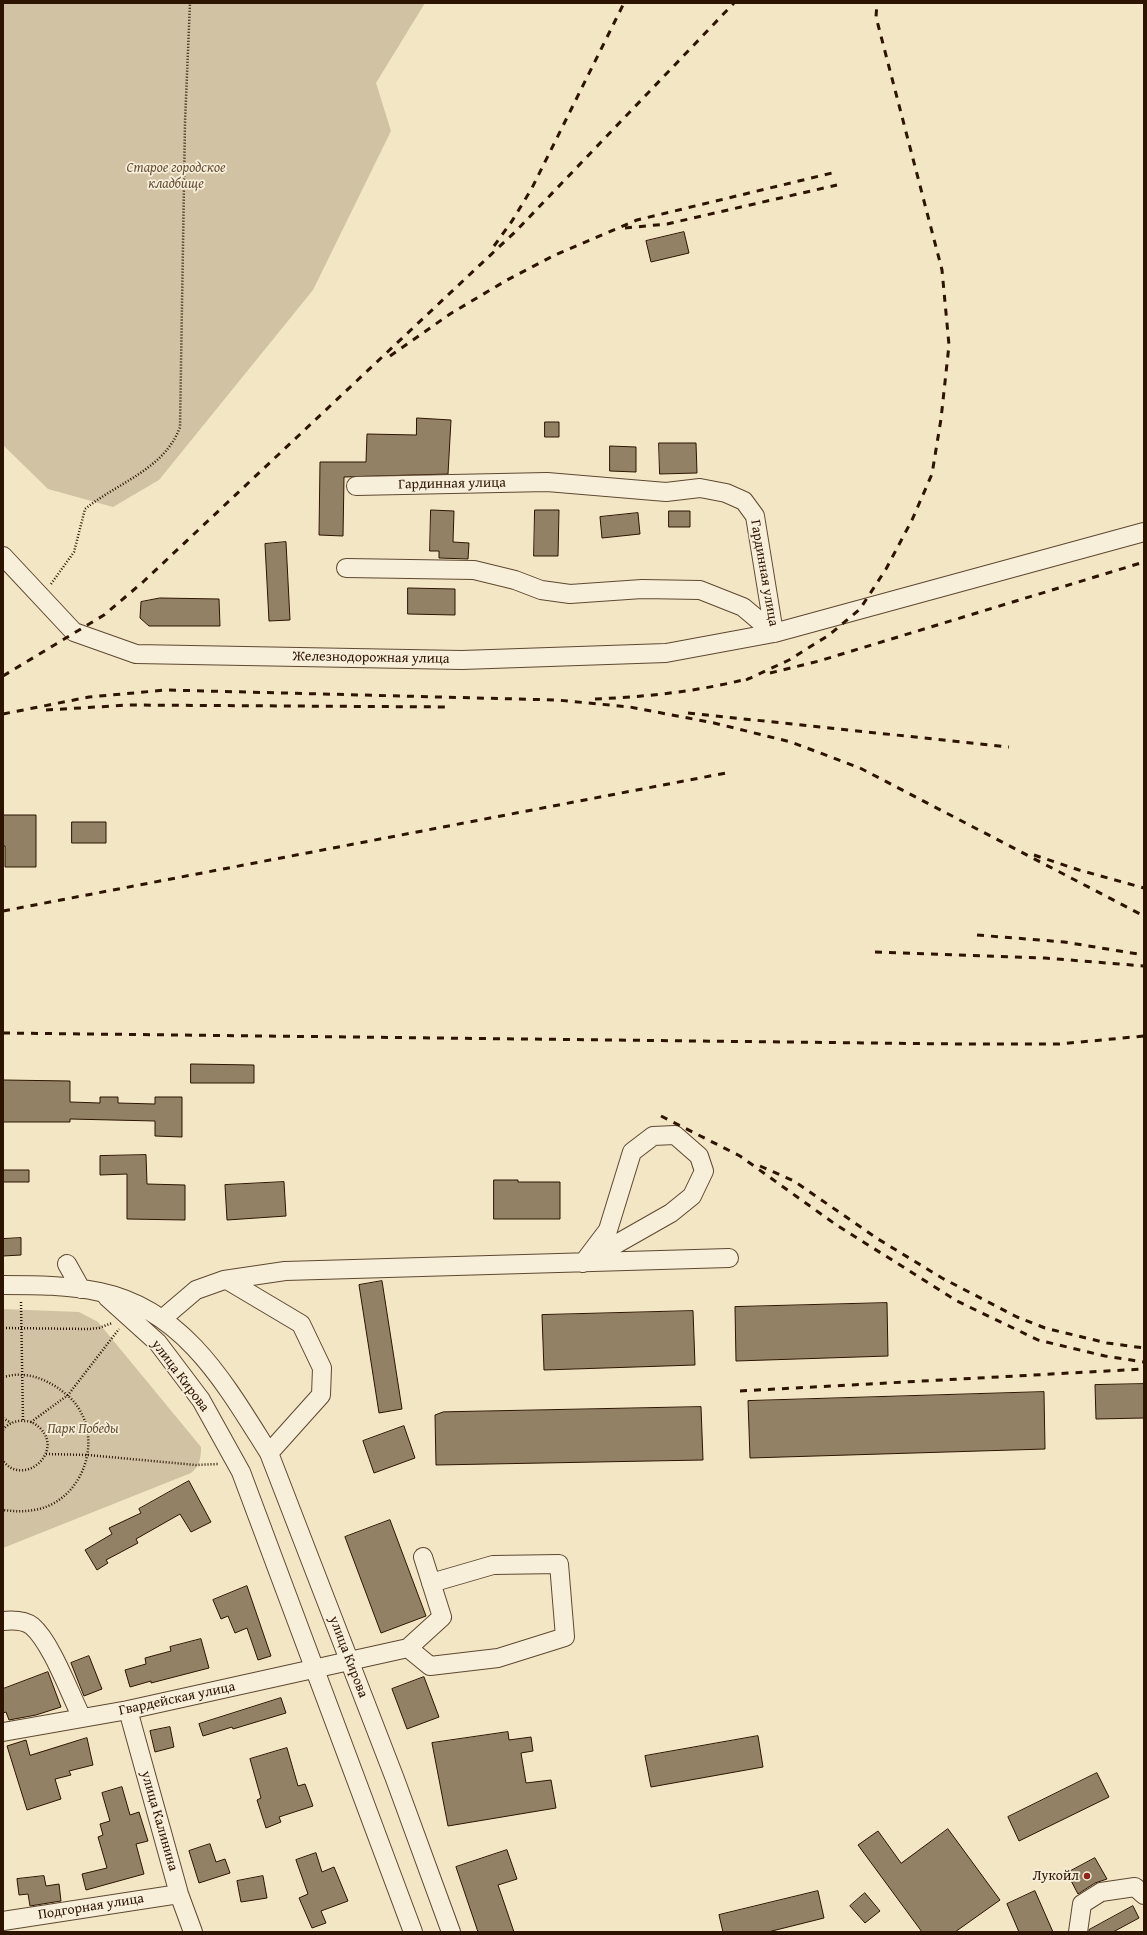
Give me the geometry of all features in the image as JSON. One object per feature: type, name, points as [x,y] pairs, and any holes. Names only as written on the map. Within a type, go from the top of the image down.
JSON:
[{"type":"street","name":"Гардинная улица","points":[[356,486],[547,482],[666,492],[700,488],[726,493],[744,501],[755,516],[774,633],[1144,532]]},
{"type":"street","name":"Железнодорожная улица","points":[[3,556],[74,632],[136,654],[478,660],[666,653],[774,633]]},
{"type":"street","points":[[346,568],[474,570],[515,580],[541,590],[570,594],[642,589],[700,590],[743,607],[774,633]]},
{"type":"street","points":[[675,1135],[699,1156],[704,1171],[692,1196],[671,1213],[583,1263],[608,1230],[632,1152],[653,1136],[675,1135]]},
{"type":"street","points":[[162,1319],[196,1290],[227,1280],[285,1271],[729,1258]]},
{"type":"street","points":[[67,1264],[81,1289]]},
{"type":"street","points":[[227,1280],[301,1324],[322,1368],[321,1395],[269,1453]]},
{"type":"street","points":[[12,1285],[48,1285],[100,1292]]},
{"type":"street","name":"улица Кирова","points":[[100,1292],[143,1307],[170,1324],[203,1355],[269,1453],[350,1661],[451,1932]]},
{"type":"street","name":"улица Кирова","points":[[100,1292],[158,1343],[201,1400],[241,1472],[413,1932]]},
{"type":"street","points":[[423,1557],[431,1583],[442,1617],[408,1648],[430,1666],[498,1658],[565,1638],[559,1564],[493,1565],[431,1583]]},
{"type":"street","points":[[3,1622],[18,1620],[31,1626],[45,1640],[82,1718]]},
{"type":"street","name":"Гвардейская улица","points":[[3,1732],[128,1710],[408,1648]]},
{"type":"street","name":"улица Калинина","points":[[128,1710],[179,1894],[193,1932]]},
{"type":"street","points":[[1078,1932],[1082,1904],[1102,1892],[1135,1887],[1144,1895]]},
{"type":"street","name":"Подгорная улица","points":[[3,1921],[179,1894]]},
{"type":"path","points":[[42,598],[74,552],[85,509],[164,455],[176,441],[180,427],[185,130],[190,3]]},
{"type":"path","points":[[12,1285],[21,1329],[23,1421]]},
{"type":"path","points":[[3,1328],[89,1329],[99,1328],[128,1317]]},
{"type":"path","points":[[31,1422],[68,1395],[128,1317]]},
{"type":"path","points":[[3,1377],[22,1375],[45,1379],[68,1395],[80,1409],[88,1431],[88,1455],[81,1476],[67,1494],[48,1506],[26,1512],[3,1510]]},
{"type":"path","points":[[3,1418],[12,1423]]},
{"type":"path","points":[[3,1430],[12,1423],[23,1421],[31,1422],[42,1430],[48,1445],[46,1454],[42,1461],[29,1470],[21,1471],[13,1469],[3,1461]]},
{"type":"path","points":[[46,1454],[88,1455],[196,1465],[235,1463]]},
{"type":"green space","name":"Старое городское кладбище","points":[[3,3],[425,3],[376,83],[391,131],[313,290],[159,480],[113,507],[48,489],[3,445]]},
{"type":"green space","name":"Парк Победы","points":[[3,1309],[79,1312],[98,1322],[201,1447],[200,1458],[196,1468],[191,1473],[3,1548]]},
{"type":"building","points":[[684,232],[689,253],[651,262],[646,241]]},
{"type":"building","points":[[417,418],[451,420],[448,474],[344,477],[343,536],[319,535],[320,462],[366,462],[367,434],[416,435]]},
{"type":"building","points":[[545,422],[559,422],[559,437],[545,437]]},
{"type":"building","points":[[659,443],[696,443],[697,473],[660,474]]},
{"type":"building","points":[[610,446],[636,447],[636,472],[610,471]]},
{"type":"building","points":[[431,510],[454,511],[453,542],[469,543],[468,559],[439,558],[439,551],[430,551]]},
{"type":"building","points":[[535,510],[559,510],[558,556],[534,556]]},
{"type":"building","points":[[669,511],[690,511],[690,527],[669,527]]},
{"type":"building","points":[[638,513],[640,534],[602,538],[600,517]]},
{"type":"building","points":[[286,542],[290,620],[269,621],[265,544]]},
{"type":"building","points":[[408,588],[455,589],[455,615],[408,614]]},
{"type":"building","points":[[160,598],[219,599],[220,626],[149,626],[140,618],[141,602]]},
{"type":"building","points":[[3,815],[36,815],[36,867],[5,867]]},
{"type":"building","points":[[72,822],[106,822],[106,843],[72,843]]},
{"type":"building","points":[[191,1064],[254,1065],[254,1083],[191,1083]]},
{"type":"building","points":[[3,1080],[70,1081],[70,1102],[100,1103],[100,1097],[118,1097],[118,1103],[155,1104],[155,1097],[182,1097],[182,1137],[155,1136],[155,1121],[70,1119],[70,1122],[3,1122]]},
{"type":"building","points":[[146,1155],[147,1184],[185,1185],[185,1220],[127,1219],[127,1174],[100,1175],[100,1156]]},
{"type":"building","points":[[3,1170],[29,1170],[29,1182],[3,1182]]},
{"type":"building","points":[[494,1180],[518,1180],[518,1182],[560,1182],[560,1219],[494,1219]]},
{"type":"building","points":[[284,1182],[286,1216],[227,1220],[225,1185]]},
{"type":"building","points":[[21,1238],[21,1255],[3,1256],[3,1239]]},
{"type":"building","points":[[382,1281],[402,1409],[379,1413],[359,1285]]},
{"type":"building","points":[[887,1303],[888,1356],[736,1361],[735,1307]]},
{"type":"building","points":[[693,1311],[695,1365],[544,1370],[542,1315]]},
{"type":"building","points":[[1144,1384],[1144,1418],[1096,1419],[1095,1385]]},
{"type":"building","points":[[1044,1392],[1045,1449],[750,1458],[748,1401]]},
{"type":"building","points":[[701,1407],[703,1460],[436,1465],[435,1415],[443,1412]]},
{"type":"building","points":[[404,1426],[415,1458],[374,1473],[363,1441]]},
{"type":"building","points":[[189,1481],[211,1522],[191,1532],[180,1514],[136,1539],[138,1543],[106,1560],[108,1563],[97,1570],[85,1550],[112,1534],[109,1528],[141,1513],[139,1509]]},
{"type":"building","points":[[390,1520],[426,1616],[381,1633],[345,1537]]},
{"type":"building","points":[[247,1586],[271,1656],[258,1660],[247,1628],[235,1633],[228,1616],[221,1619],[213,1600]]},
{"type":"building","points":[[201,1639],[209,1668],[130,1687],[125,1670],[146,1664],[145,1658],[171,1651],[170,1647]]},
{"type":"building","points":[[89,1656],[102,1689],[84,1696],[71,1663]]},
{"type":"building","points":[[48,1672],[61,1707],[36,1715],[9,1720],[6,1712],[3,1713],[3,1689]]},
{"type":"building","points":[[424,1677],[439,1717],[407,1729],[392,1689]]},
{"type":"building","points":[[281,1698],[286,1713],[233,1729],[232,1727],[203,1736],[199,1724]]},
{"type":"building","points":[[170,1727],[174,1747],[155,1752],[150,1731]]},
{"type":"building","points":[[508,1732],[509,1740],[531,1737],[533,1751],[521,1753],[526,1783],[551,1780],[556,1808],[448,1826],[432,1743]]},
{"type":"building","points":[[758,1736],[763,1767],[651,1787],[645,1756]]},
{"type":"building","points":[[87,1738],[93,1765],[69,1771],[71,1775],[55,1779],[61,1799],[27,1810],[7,1746],[26,1740],[30,1755]]},
{"type":"building","points":[[287,1748],[298,1786],[305,1784],[313,1806],[279,1817],[281,1822],[266,1828],[257,1800],[261,1798],[250,1759]]},
{"type":"building","points":[[1097,1773],[1109,1797],[1019,1841],[1008,1817]]},
{"type":"building","points":[[122,1787],[130,1815],[139,1812],[148,1841],[136,1844],[144,1874],[86,1890],[82,1874],[107,1868],[98,1837],[103,1835],[100,1824],[110,1821],[102,1793]]},
{"type":"building","points":[[948,1829],[1000,1900],[955,1932],[922,1932],[858,1845],[878,1831],[901,1863]]},
{"type":"building","points":[[210,1844],[216,1862],[225,1859],[230,1873],[199,1883],[189,1851]]},
{"type":"building","points":[[507,1850],[517,1879],[498,1885],[514,1932],[478,1932],[456,1867]]},
{"type":"building","points":[[316,1853],[322,1872],[334,1867],[348,1901],[321,1911],[326,1923],[312,1928],[299,1898],[308,1894],[296,1860]]},
{"type":"building","name":"Лукойл","points":[[1095,1858],[1107,1879],[1095,1883],[1078,1894],[1067,1873]]},
{"type":"building","points":[[44,1876],[46,1886],[59,1884],[61,1901],[30,1906],[28,1894],[19,1895],[17,1879]]},
{"type":"building","points":[[263,1876],[267,1898],[241,1902],[237,1881]]},
{"type":"building","points":[[818,1891],[824,1918],[768,1932],[723,1932],[719,1915]]},
{"type":"building","points":[[1035,1891],[1053,1932],[1019,1932],[1007,1904]]},
{"type":"building","points":[[865,1893],[880,1911],[865,1923],[850,1906]]},
{"type":"building","points":[[1133,1906],[1139,1918],[1113,1932],[1089,1932],[1089,1930]]},
{"type":"railway","points":[[494,246],[512,221],[532,188],[624,3]]},
{"type":"railway","points":[[3,676],[104,615],[143,582],[516,231],[734,3]]},
{"type":"railway","points":[[746,680],[789,660],[829,635],[860,609],[886,569],[912,520],[932,474],[941,419],[949,345],[942,270],[876,17],[877,3]]},
{"type":"railway","points":[[390,356],[450,314],[507,280],[555,255],[637,220],[832,173]]},
{"type":"railway","points":[[625,228],[667,224],[837,185]]},
{"type":"railway","points":[[770,673],[819,661],[1144,562]]},
{"type":"railway","points":[[595,699],[673,693],[732,683],[751,678]]},
{"type":"railway","points":[[3,714],[89,697],[166,690],[557,700],[630,707],[714,723],[791,742],[860,768],[1144,916]]},
{"type":"railway","points":[[46,710],[129,705],[451,707]]},
{"type":"railway","points":[[688,713],[1009,747]]},
{"type":"railway","points":[[3,911],[726,773]]},
{"type":"railway","points":[[1034,855],[1079,870],[1144,888]]},
{"type":"railway","points":[[977,935],[1064,942],[1144,955]]},
{"type":"railway","points":[[875,952],[1045,958],[1144,966]]},
{"type":"railway","points":[[3,1033],[959,1044],[1059,1044],[1144,1036]]},
{"type":"railway","points":[[661,1116],[740,1156],[835,1224],[957,1301],[1038,1340],[1105,1356],[1144,1362]]},
{"type":"railway","points":[[760,1166],[794,1181],[878,1239],[942,1278],[1017,1317],[1045,1328],[1107,1343],[1144,1348]]},
{"type":"railway","points":[[740,1391],[1144,1369]]},
{"type":"place","name":"Лукойл","points":[[1087,1876]]}]
